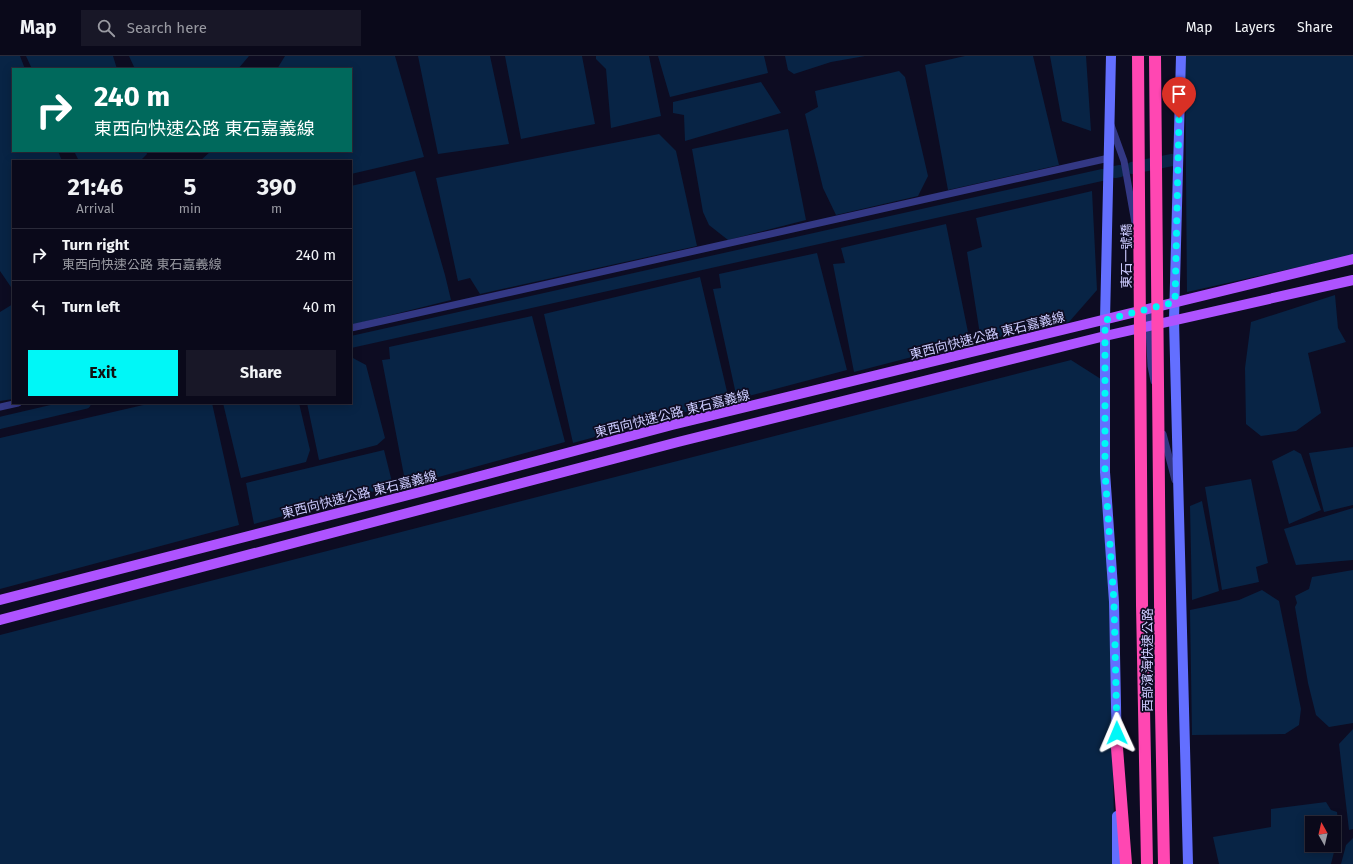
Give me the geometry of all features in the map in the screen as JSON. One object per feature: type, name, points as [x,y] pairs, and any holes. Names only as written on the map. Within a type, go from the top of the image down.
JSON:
[{"type":"highway","name":"東石一號橋","points":[[1138,56],[1142,505]]},
{"type":"highway","name":"西部濱海快速公路","points":[[1155,56],[1164,864]]},
{"type":"highway","name":"西部濱海快速公路","points":[[1142,505],[1147,864]]},
{"type":"highway","points":[[1117,748],[1126,864]]},
{"type":"main road","name":"東西向快速公路 東石嘉義線","points":[[0,600],[424,491],[672,425],[1353,259]]},
{"type":"main road","points":[[0,620],[678,442],[1105,336],[1353,280]]},
{"type":"street","points":[[1111,56],[1105,320],[1105,472],[1114,602],[1117,748],[1117,864]]},
{"type":"street","points":[[1181,56],[1174,320],[1180,496],[1188,864]]},
{"type":"lane","points":[[1110,121],[1124,161],[1135,225],[1136,312]]},
{"type":"lane","points":[[352,328],[1109,158]]},
{"type":"lane","points":[[1148,309],[1151,366],[1166,449],[1180,496]]},
{"type":"lane","points":[[0,407],[14,404]]},
{"type":"water","points":[[0,56],[20,56],[25,68],[12,68],[12,152],[58,152],[62,160],[12,160],[12,289],[0,271]]},
{"type":"water","points":[[26,56],[113,56],[117,68],[32,68]]},
{"type":"water","points":[[129,56],[249,56],[239,68],[135,68]]},
{"type":"water","points":[[285,56],[395,56],[424,157],[352,174],[352,160],[201,160],[210,152],[352,152],[352,68],[278,68]]},
{"type":"water","points":[[418,56],[490,56],[509,144],[438,154]]},
{"type":"water","points":[[505,56],[582,56],[595,124],[521,139]]},
{"type":"water","points":[[596,56],[649,56],[661,116],[611,128],[606,69],[596,59]]},
{"type":"water","points":[[658,56],[764,56],[768,73],[670,97]]},
{"type":"water","points":[[785,56],[865,56],[831,62],[794,74],[788,70]]},
{"type":"water","points":[[965,56],[1033,56],[1059,165],[948,190],[925,65]]},
{"type":"water","points":[[1050,56],[1086,56],[1091,131],[1062,121]]},
{"type":"water","points":[[1185,56],[1353,56],[1353,255],[1187,292]]},
{"type":"water","points":[[899,71],[905,77],[928,176],[918,196],[836,215],[823,188],[805,114],[818,107],[815,91]]},
{"type":"water","points":[[761,82],[781,113],[685,141],[684,115],[673,113],[673,102]]},
{"type":"water","points":[[788,129],[806,220],[728,240],[709,225],[703,212],[692,149]]},
{"type":"water","points":[[659,134],[676,151],[697,246],[480,294],[470,278],[458,281],[436,178]]},
{"type":"water","points":[[74,152],[146,152],[147,154],[141,160],[78,160]]},
{"type":"water","points":[[415,171],[451,300],[352,325],[352,186]]},
{"type":"water","points":[[1092,191],[1097,290],[1069,322],[981,341],[967,252],[982,247],[976,218]]},
{"type":"water","points":[[946,224],[970,342],[854,372],[833,264],[845,263],[841,248]]},
{"type":"water","points":[[817,253],[847,370],[737,399],[713,289],[721,288],[719,274]]},
{"type":"water","points":[[700,277],[729,400],[573,443],[544,314]]},
{"type":"water","points":[[1335,295],[1338,328],[1346,342],[1308,353],[1321,413],[1296,431],[1261,436],[1246,424],[1245,368],[1251,322]]},
{"type":"water","points":[[12,305],[12,399],[0,401],[0,312]]},
{"type":"water","points":[[532,316],[565,442],[406,486],[382,360],[390,359],[389,347]]},
{"type":"water","points":[[352,358],[366,365],[385,438],[377,445],[319,460],[307,404],[352,404]]},
{"type":"water","points":[[1071,360],[1104,381],[1115,864],[0,864],[0,635]]},
{"type":"water","points":[[148,404],[212,404],[239,525],[0,589],[0,438]]},
{"type":"water","points":[[223,404],[299,404],[310,450],[306,462],[241,478]]},
{"type":"water","points":[[1353,447],[1353,505],[1324,512],[1309,453]]},
{"type":"water","points":[[384,450],[393,486],[254,524],[246,483]]},
{"type":"water","points":[[1294,450],[1301,454],[1321,510],[1289,524],[1272,461]]},
{"type":"water","points":[[1251,479],[1268,563],[1256,567],[1259,582],[1222,590],[1205,487]]},
{"type":"water","points":[[1202,501],[1219,591],[1192,600],[1190,506]]},
{"type":"water","points":[[1353,508],[1353,560],[1296,565],[1284,529]]},
{"type":"water","points":[[1353,570],[1353,723],[1329,727],[1316,715],[1308,683],[1295,607],[1297,603],[1295,596],[1309,589],[1312,577]]},
{"type":"water","points":[[1262,590],[1279,601],[1301,709],[1299,725],[1285,734],[1192,735],[1190,610],[1239,600]]},
{"type":"water","points":[[1353,729],[1353,829],[1349,830],[1339,744]]},
{"type":"water","points":[[1326,802],[1331,810],[1337,812],[1337,816],[1305,816],[1305,852],[1334,852],[1331,864],[1219,864],[1213,837],[1271,827],[1271,809]]},
{"type":"water","points":[[1353,838],[1353,864],[1341,864],[1346,845]]},
{"type":"waterway","points":[[1132,168],[1172,160]]},
{"type":"waterway","points":[[1115,172],[1120,171]]},
{"type":"waterway","points":[[352,342],[1102,175]]},
{"type":"waterway","points":[[0,423],[81,404]]},
{"type":"route","points":[[1117,733],[1114,602],[1105,472],[1105,320],[1175,302],[1179,118]]}]
